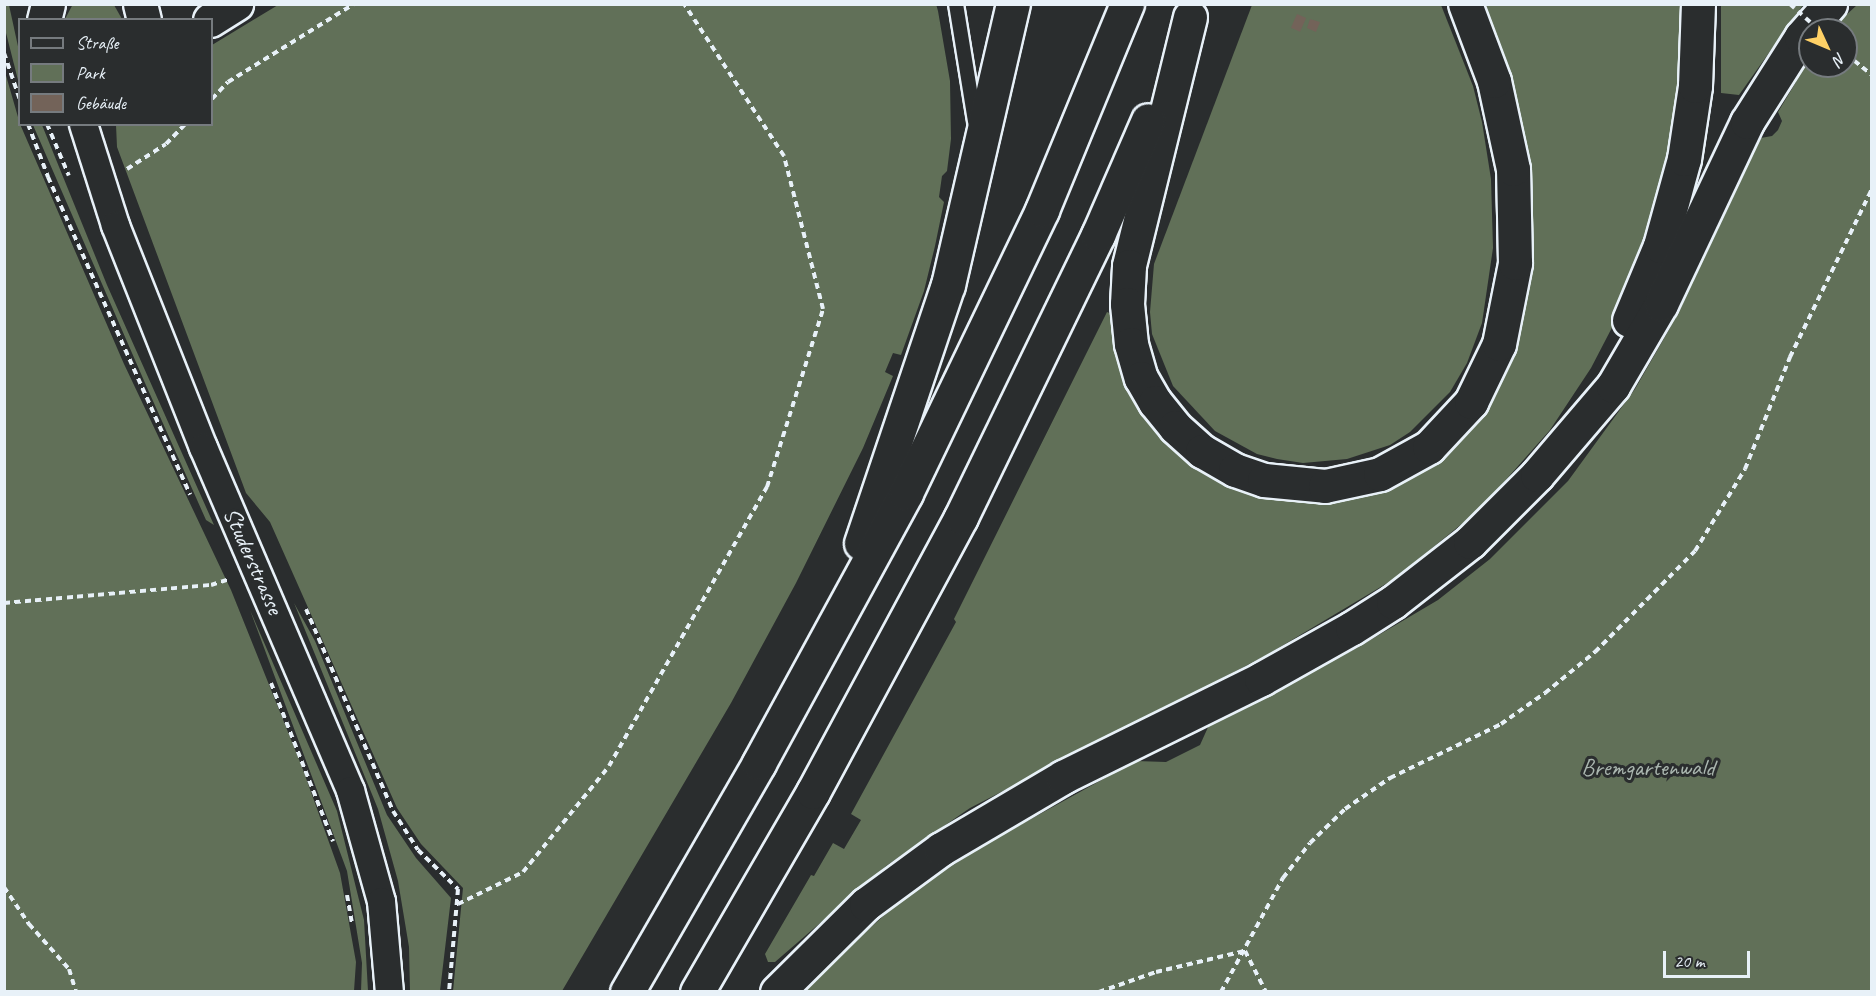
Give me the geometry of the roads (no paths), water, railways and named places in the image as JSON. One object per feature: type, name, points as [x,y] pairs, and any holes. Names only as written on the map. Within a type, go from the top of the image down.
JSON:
[{"type":"main road","points":[[213,18],[236,4]]},
{"type":"main road","points":[[826,641],[935,329],[1013,4]]},
{"type":"main road","points":[[627,992],[826,641],[977,351],[1042,210],[1127,4]]},
{"type":"main road","points":[[1192,11],[1129,267],[1127,304],[1131,344],[1141,378],[1155,402],[1175,428],[1202,451],[1235,470],[1264,480],[1325,486],[1380,474],[1429,447],[1471,402],[1499,344],[1515,263],[1513,169],[1494,81],[1465,4]]},
{"type":"main road","points":[[1564,441],[1642,294],[1674,204],[1691,123],[1698,4]]},
{"type":"main road","points":[[777,992],[866,904],[941,849],[1005,809],[1261,679],[1393,602],[1470,543],[1508,507],[1613,386],[1637,349],[1747,122],[1772,77],[1830,4]]},
{"type":"main road","points":[[697,992],[813,792],[967,507],[1098,235],[1192,11]]},
{"type":"street","name":"Studerstrasse","points":[[90,129],[102,186],[203,447],[350,790],[381,901],[389,992]]},
{"type":"lane","points":[[956,4],[966,45],[979,151]]},
{"type":"park label","name":"Bremgartenwald","points":[[1648,768]]}]
